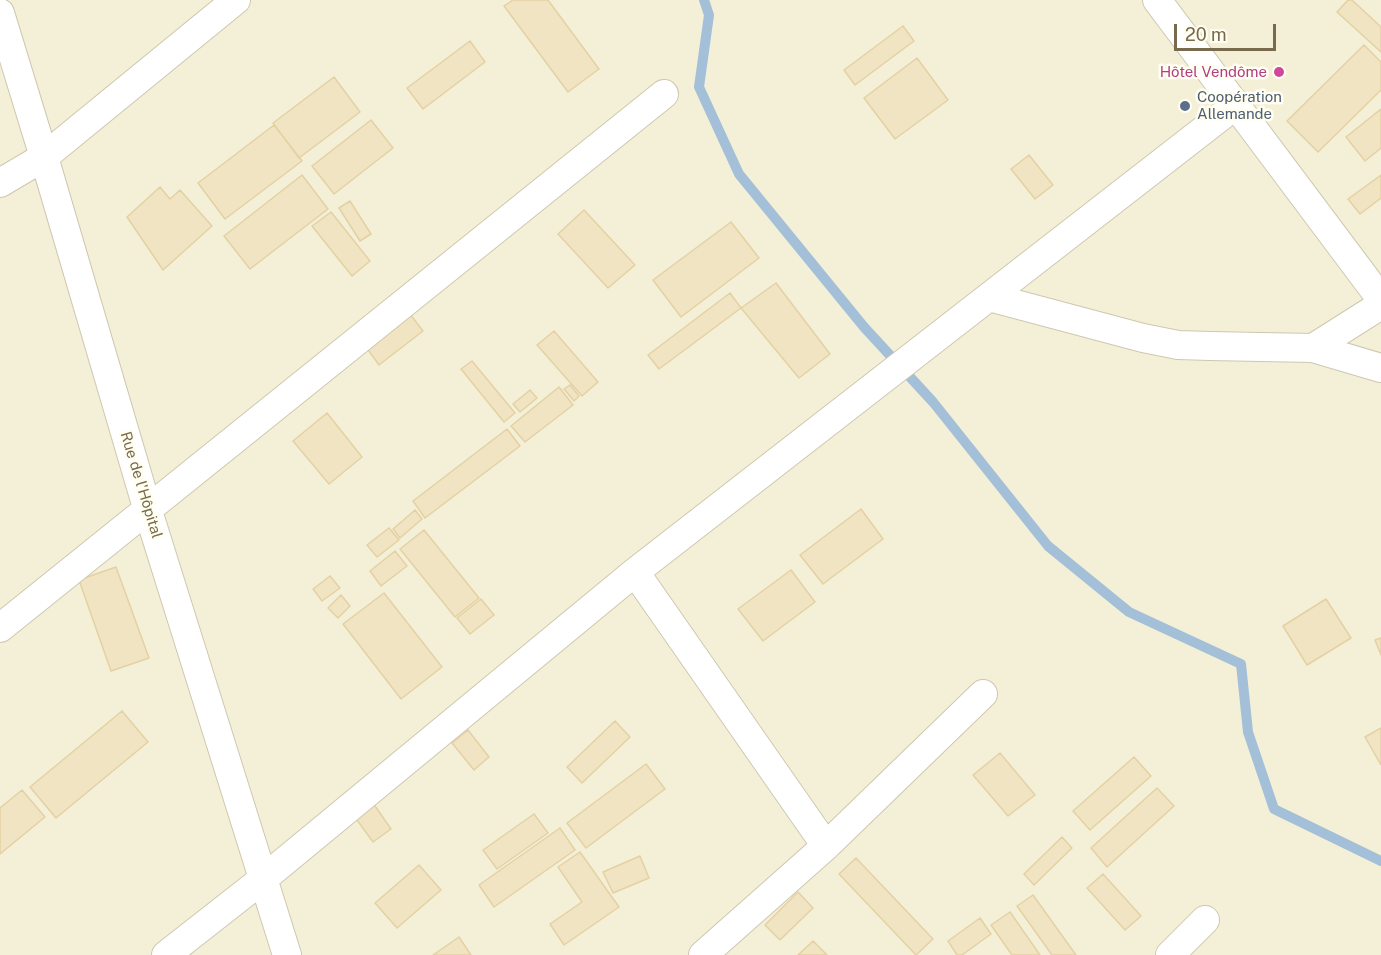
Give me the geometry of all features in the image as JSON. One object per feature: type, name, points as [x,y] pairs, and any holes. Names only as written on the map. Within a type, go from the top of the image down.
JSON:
[{"type":"street","points":[[0,183],[44,156],[236,0]]},
{"type":"street","points":[[1157,0],[1381,299]]},
{"type":"street","name":"Rue de l'Hôpital","points":[[0,13],[148,510],[287,955]]},
{"type":"street","points":[[0,628],[664,94]]},
{"type":"street","points":[[166,955],[263,879],[635,572],[1237,105]]},
{"type":"street","points":[[989,297],[1143,338],[1178,345],[1312,348],[1381,368]]},
{"type":"street","points":[[1312,348],[1381,305]]},
{"type":"street","points":[[635,572],[826,846]]},
{"type":"street","points":[[703,955],[826,846],[983,694]]},
{"type":"street","points":[[1170,955],[1206,920]]},
{"type":"shaded area","points":[[0,0],[1381,0],[1381,955],[0,955]]},
{"type":"building","points":[[513,0],[548,0],[599,69],[568,92],[504,6]]},
{"type":"building","points":[[1348,0],[1352,0],[1381,27],[1381,52],[1337,12]]},
{"type":"building","points":[[903,26],[914,41],[855,85],[844,70]]},
{"type":"building","points":[[470,41],[485,62],[423,109],[407,88]]},
{"type":"building","points":[[1364,45],[1381,62],[1381,90],[1318,152],[1287,121]]},
{"type":"building","points":[[917,58],[948,100],[895,139],[864,98]]},
{"type":"building","points":[[334,77],[360,112],[299,158],[273,123]]},
{"type":"building","points":[[1381,109],[1381,148],[1365,161],[1346,137]]},
{"type":"building","points":[[371,120],[393,148],[334,194],[312,166]]},
{"type":"building","points":[[274,125],[302,161],[225,219],[198,183]]},
{"type":"building","points":[[1029,155],[1053,185],[1035,199],[1011,169]]},
{"type":"building","points":[[302,175],[328,209],[250,269],[224,236]]},
{"type":"building","points":[[1381,175],[1381,198],[1360,214],[1348,199]]},
{"type":"building","points":[[160,187],[170,199],[180,190],[212,226],[163,270],[127,217]]},
{"type":"building","points":[[350,201],[371,234],[360,241],[339,208]]},
{"type":"building","points":[[584,210],[635,265],[608,288],[558,234]]},
{"type":"building","points":[[331,212],[370,261],[352,276],[312,226]]},
{"type":"building","points":[[731,222],[759,258],[681,317],[653,280]]},
{"type":"building","points":[[776,283],[830,354],[799,378],[741,308]]},
{"type":"building","points":[[730,293],[741,308],[659,369],[648,355]]},
{"type":"building","points":[[410,314],[423,331],[379,365],[366,347]]},
{"type":"building","points":[[554,331],[598,382],[582,396],[537,345]]},
{"type":"building","points":[[472,361],[515,413],[504,422],[461,369]]},
{"type":"building","points":[[570,385],[579,396],[574,401],[564,389]]},
{"type":"building","points":[[559,387],[573,405],[525,442],[511,426]]},
{"type":"building","points":[[530,390],[537,398],[520,412],[513,404]]},
{"type":"building","points":[[327,413],[362,457],[329,484],[293,441]]},
{"type":"building","points":[[507,429],[520,446],[425,518],[413,501]]},
{"type":"building","points":[[861,509],[883,539],[823,584],[800,555]]},
{"type":"building","points":[[415,510],[422,519],[400,538],[393,529]]},
{"type":"building","points":[[389,528],[399,540],[377,557],[367,545]]},
{"type":"building","points":[[424,530],[479,598],[455,617],[400,549]]},
{"type":"building","points":[[395,551],[407,566],[381,586],[370,571]]},
{"type":"building","points":[[116,567],[149,658],[111,671],[79,580]]},
{"type":"building","points":[[791,570],[815,602],[763,641],[738,609]]},
{"type":"building","points":[[330,576],[340,588],[322,601],[313,589]]},
{"type":"building","points":[[384,593],[442,667],[401,699],[343,624]]},
{"type":"building","points":[[341,595],[350,606],[338,618],[328,608]]},
{"type":"building","points":[[481,599],[494,615],[470,634],[457,618]]},
{"type":"building","points":[[1326,599],[1351,638],[1307,665],[1283,626]]},
{"type":"building","points":[[1381,638],[1381,655],[1375,640]]},
{"type":"building","points":[[122,711],[148,742],[56,818],[30,787]]},
{"type":"building","points":[[615,721],[630,737],[582,783],[567,767]]},
{"type":"building","points":[[1381,728],[1381,765],[1365,737]]},
{"type":"building","points":[[468,730],[489,757],[474,770],[452,743]]},
{"type":"building","points":[[1000,753],[1035,795],[1008,816],[973,775]]},
{"type":"building","points":[[1134,757],[1151,776],[1090,830],[1073,811]]},
{"type":"building","points":[[646,764],[665,789],[586,848],[567,823]]},
{"type":"building","points":[[1157,788],[1174,806],[1107,867],[1091,848]]},
{"type":"building","points":[[22,790],[45,817],[0,854],[0,808]]},
{"type":"building","points":[[373,803],[391,829],[373,842],[354,816]]},
{"type":"building","points":[[534,814],[548,833],[497,869],[483,850]]},
{"type":"building","points":[[560,828],[575,850],[494,907],[479,885]]},
{"type":"building","points":[[1062,837],[1072,848],[1034,885],[1024,874]]},
{"type":"building","points":[[580,852],[619,907],[564,945],[550,924],[582,902],[558,867]]},
{"type":"building","points":[[640,856],[649,878],[613,893],[603,872]]},
{"type":"building","points":[[856,858],[933,939],[916,955],[839,874]]},
{"type":"building","points":[[419,865],[441,890],[397,928],[375,903]]},
{"type":"building","points":[[1103,874],[1141,916],[1125,930],[1087,888]]},
{"type":"building","points":[[798,892],[813,908],[780,940],[765,925]]},
{"type":"building","points":[[1033,895],[1076,955],[1052,955],[1017,906]]},
{"type":"building","points":[[1010,912],[1040,955],[1012,955],[991,925]]},
{"type":"building","points":[[980,918],[991,934],[962,955],[957,955],[948,941]]},
{"type":"building","points":[[459,937],[471,955],[433,955]]},
{"type":"building","points":[[813,941],[827,955],[798,955]]},
{"type":"waterway","points":[[704,0],[709,15],[699,87],[739,174],[864,327],[933,402],[1048,546],[1129,612],[1241,664],[1248,732],[1274,809],[1381,861]]},
{"type":"place","name":"Hôtel Vendôme","points":[[1279,72]]},
{"type":"place","name":"Coopération Allemande","points":[[1185,106]]}]
